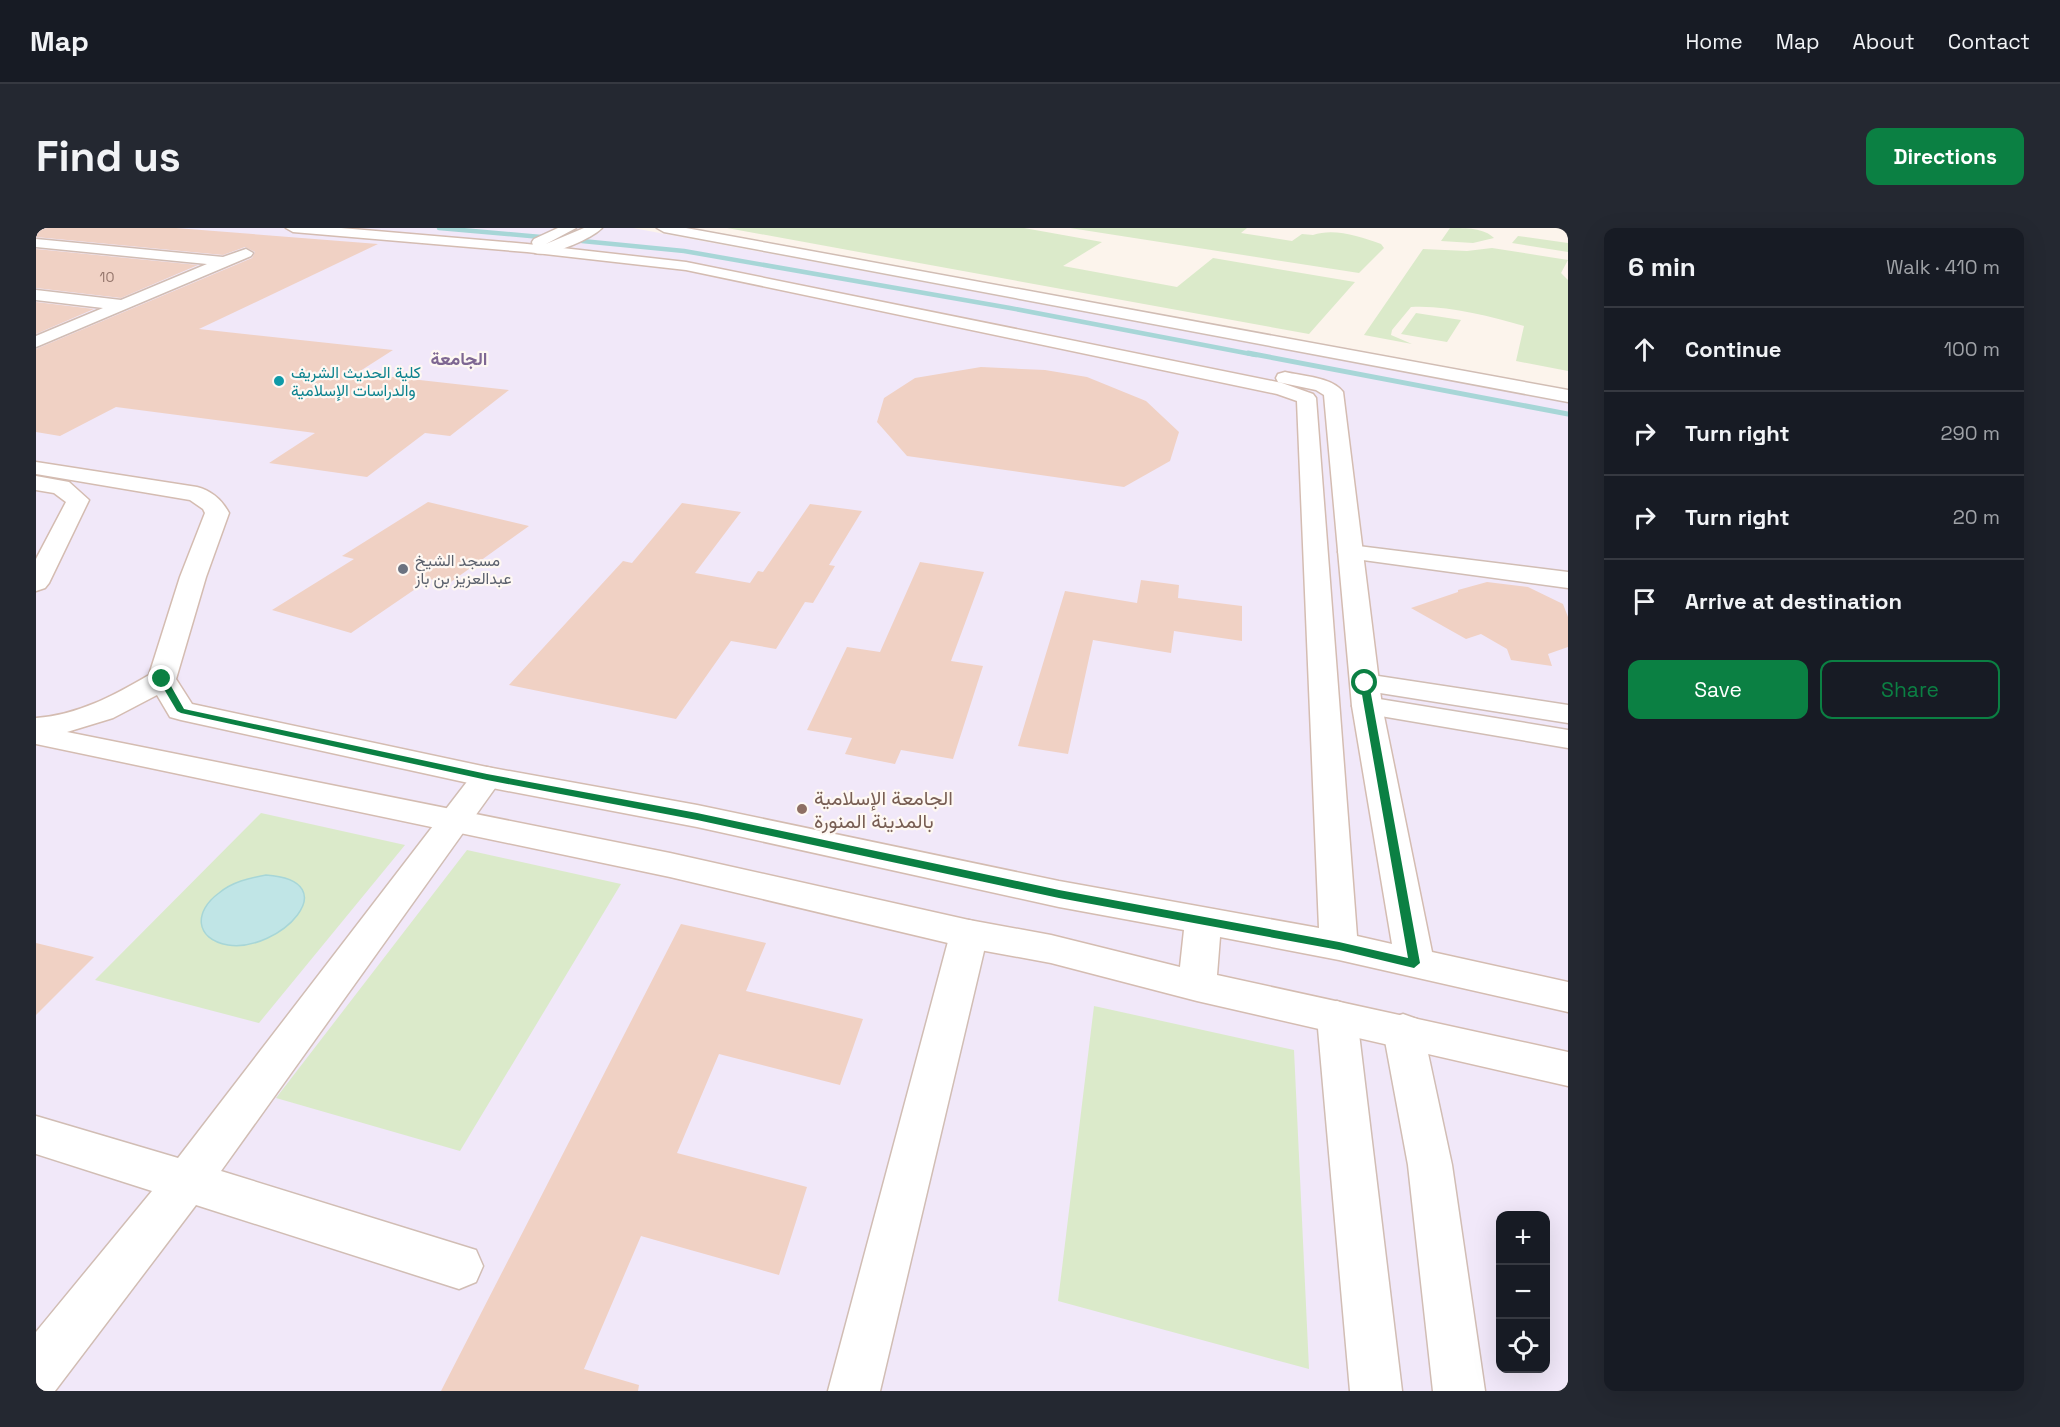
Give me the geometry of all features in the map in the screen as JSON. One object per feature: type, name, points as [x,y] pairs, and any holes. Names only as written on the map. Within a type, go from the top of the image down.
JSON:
[{"type":"main road","points":[[293,228],[539,246],[568,234],[592,228]]},
{"type":"main road","points":[[370,228],[539,246],[686,266],[1282,388],[1306,398],[1339,946]]},
{"type":"main road","points":[[568,234],[592,228]]},
{"type":"main road","points":[[664,228],[1568,396]]},
{"type":"main road","points":[[568,234],[1322,386],[1333,392],[1366,695],[1414,963]]},
{"type":"main road","points":[[36,243],[225,262]]},
{"type":"main road","points":[[36,256],[65,246]]},
{"type":"main road","points":[[36,342],[246,253]]},
{"type":"main road","points":[[36,295],[123,305]]},
{"type":"main road","points":[[36,468],[196,494],[213,505],[217,513],[193,578],[162,679],[135,696],[93,716],[52,727],[36,727]]},
{"type":"main road","points":[[36,483],[61,487],[78,500],[67,526],[36,583]]},
{"type":"main road","points":[[67,526],[101,506],[146,493],[196,494]]},
{"type":"main road","points":[[1350,552],[1568,580]]},
{"type":"main road","points":[[162,679],[181,711],[487,777],[697,816],[1059,894],[1339,946],[1568,997]]},
{"type":"main road","points":[[1366,695],[1568,714]]},
{"type":"main road","points":[[1366,695],[1568,738]]},
{"type":"main road","points":[[36,735],[300,791],[456,820],[681,867],[969,934],[1052,949],[1197,986],[1402,1030],[1568,1069]]},
{"type":"main road","points":[[300,791],[344,746]]},
{"type":"main road","points":[[36,1373],[187,1182],[487,777]]},
{"type":"main road","points":[[1197,986],[1203,921]]},
{"type":"main road","points":[[854,1391],[969,934]]},
{"type":"main road","points":[[1337,1017],[1376,1391]]},
{"type":"main road","points":[[1402,1030],[1430,1165],[1459,1391]]},
{"type":"main road","points":[[36,1135],[459,1266]]},
{"type":"shaded area","name":"الجامعة الإسلامية بالمدينة المنورة","points":[[36,228],[633,228],[1568,402],[1568,1391],[36,1391]]},
{"type":"green space","points":[[727,228],[1024,228],[1102,242],[1063,266],[1177,287],[1213,258],[1355,282],[1309,334]]},
{"type":"green space","points":[[1070,228],[1247,228],[1241,233],[1292,241],[1302,234],[1313,235],[1329,232],[1373,241],[1384,248],[1359,273]]},
{"type":"green space","points":[[1450,228],[1480,230],[1494,238],[1473,243],[1441,241]]},
{"type":"green space","points":[[1518,236],[1568,243],[1568,252],[1512,243]]},
{"type":"green space","points":[[1492,248],[1568,260],[1561,273],[1568,280],[1568,371],[1516,361],[1524,326],[1468,312],[1411,307],[1392,330],[1391,335],[1412,344],[1364,335],[1423,249],[1467,251]]},
{"type":"green space","points":[[1416,313],[1461,320],[1447,342],[1401,334]]},
{"type":"green space","points":[[261,813],[405,845],[259,1023],[95,980]]},
{"type":"green space","points":[[467,850],[621,884],[460,1151],[276,1098]]},
{"type":"green space","points":[[1094,1006],[1294,1050],[1309,1369],[1058,1301]]},
{"type":"water","points":[[266,875],[290,880],[302,890],[304,902],[297,915],[284,928],[248,945],[228,945],[209,937],[201,924],[205,908],[211,900],[235,883]]},
{"type":"building","points":[[36,228],[176,228],[378,244],[199,329],[393,350],[357,373],[509,390],[450,436],[425,433],[367,477],[269,463],[315,433],[116,407],[60,436],[36,432],[36,349],[252,258],[255,252],[245,247],[223,255],[36,237]]},
{"type":"building","points":[[36,249],[198,265],[121,298],[36,288]]},
{"type":"building","points":[[36,302],[94,309],[36,334]]},
{"type":"building","points":[[981,367],[1045,370],[1087,377],[1146,401],[1179,432],[1170,461],[1124,487],[907,456],[877,422],[884,398],[915,378]]},
{"type":"building","name":"مسجد الشيخ عبدالعزيز بن باز","points":[[428,502],[529,526],[448,584],[430,579],[351,633],[272,610],[354,559],[342,556]]},
{"type":"building","points":[[682,503],[741,512],[695,573],[750,583],[758,571],[763,572],[810,504],[862,511],[829,565],[835,566],[813,603],[805,602],[776,649],[731,641],[676,719],[509,685],[623,561],[632,563]]},
{"type":"building","points":[[920,562],[984,572],[951,661],[983,666],[953,759],[901,750],[895,764],[845,754],[852,738],[807,730],[847,647],[880,652]]},
{"type":"building","points":[[1141,580],[1179,585],[1178,598],[1242,606],[1242,641],[1174,631],[1171,653],[1093,640],[1068,754],[1018,746],[1065,591],[1137,603]]},
{"type":"building","points":[[1487,582],[1528,587],[1563,604],[1568,617],[1568,647],[1548,654],[1552,666],[1511,660],[1507,649],[1481,634],[1466,639],[1411,608],[1458,592],[1458,590]]},
{"type":"building","points":[[681,924],[766,943],[746,991],[863,1019],[840,1085],[719,1054],[677,1153],[807,1187],[779,1275],[641,1236],[584,1369],[639,1385],[638,1391],[441,1391]]},
{"type":"building","points":[[36,943],[94,957],[36,1015]]},
{"type":"waterway","points":[[439,228],[541,237]]},
{"type":"waterway","points":[[582,241],[684,251],[1010,308],[1256,355]]},
{"type":"waterway","points":[[1248,353],[1568,414]]},
{"type":"place","name":"كلية الحديث الشريف والدراسات الإسلامية","points":[[279,381]]},
{"type":"place","name":"مسجد الشيخ عبدالعزيز بن باز","points":[[403,569]]},
{"type":"place","name":"الجامعة الإسلامية بالمدينة المنورة","points":[[802,809]]},
{"type":"district","name":"الجامعة","points":[[459,358]]},
{"type":"route","points":[[162,679],[181,711],[487,777],[697,816],[1059,894],[1339,946],[1414,963],[1367,706],[1365,683]]}]
